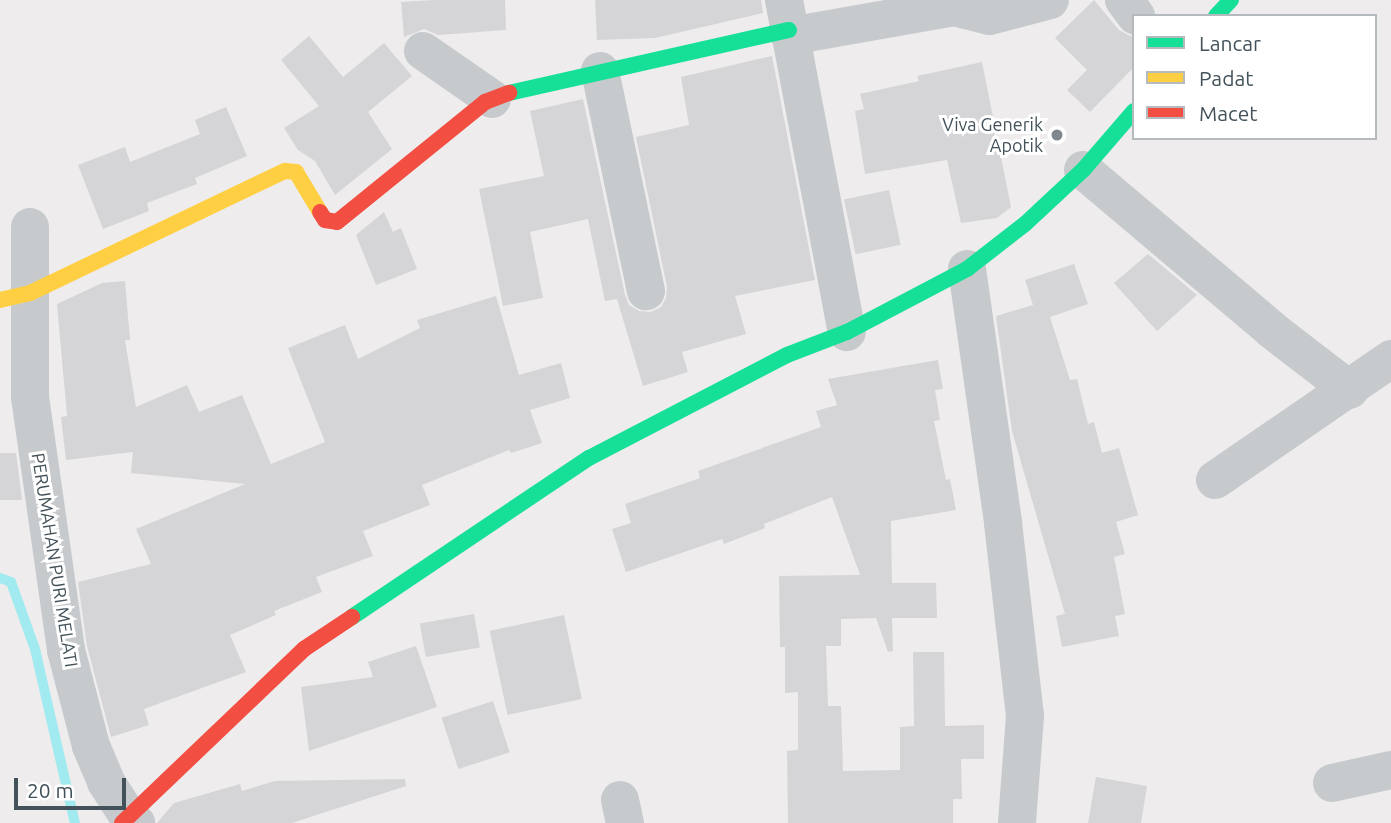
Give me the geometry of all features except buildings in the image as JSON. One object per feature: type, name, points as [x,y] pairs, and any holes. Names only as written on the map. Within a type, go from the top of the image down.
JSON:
[{"type":"street","points":[[15,297],[285,171],[296,172],[325,220],[332,223],[342,219],[492,99],[788,22],[954,7],[990,16],[1050,0]]},
{"type":"street","points":[[1218,14],[1231,0]]},
{"type":"street","points":[[788,22],[847,332]]},
{"type":"street","points":[[423,51],[492,99]]},
{"type":"street","points":[[600,71],[646,291]]},
{"type":"street","points":[[129,821],[304,649],[589,458],[787,355],[847,332],[967,269],[1025,224],[1083,170],[1132,113]]},
{"type":"street","points":[[1083,170],[1272,330],[1350,390]]},
{"type":"street","name":"PERUMAHAN PURI MELATI","points":[[30,227],[15,297],[65,650],[91,746],[106,782],[129,821]]},
{"type":"street","points":[[967,269],[1003,523],[1025,716],[1017,823]]},
{"type":"street","points":[[1215,480],[1350,390],[1391,359]]},
{"type":"street","points":[[1332,783],[1391,770]]},
{"type":"waterway","points":[[0,578],[11,582],[35,649],[75,823]]},
{"type":"traffic: fast","points":[[1218,14],[1231,0]]},
{"type":"traffic: fast","points":[[509,93],[789,30]]},
{"type":"traffic: fast","points":[[352,617],[589,458],[787,355],[847,332],[967,269],[1025,224],[1083,170],[1132,113]]},
{"type":"traffic: slow","points":[[0,300],[30,293],[285,171],[296,172],[320,212]]},
{"type":"traffic: jam","points":[[320,212],[325,220],[337,222],[485,102],[509,93]]},
{"type":"traffic: jam","points":[[122,823],[304,649],[352,617]]},
{"type":"place","name":"Viva Generik Apotik","points":[[1057,135]]}]
